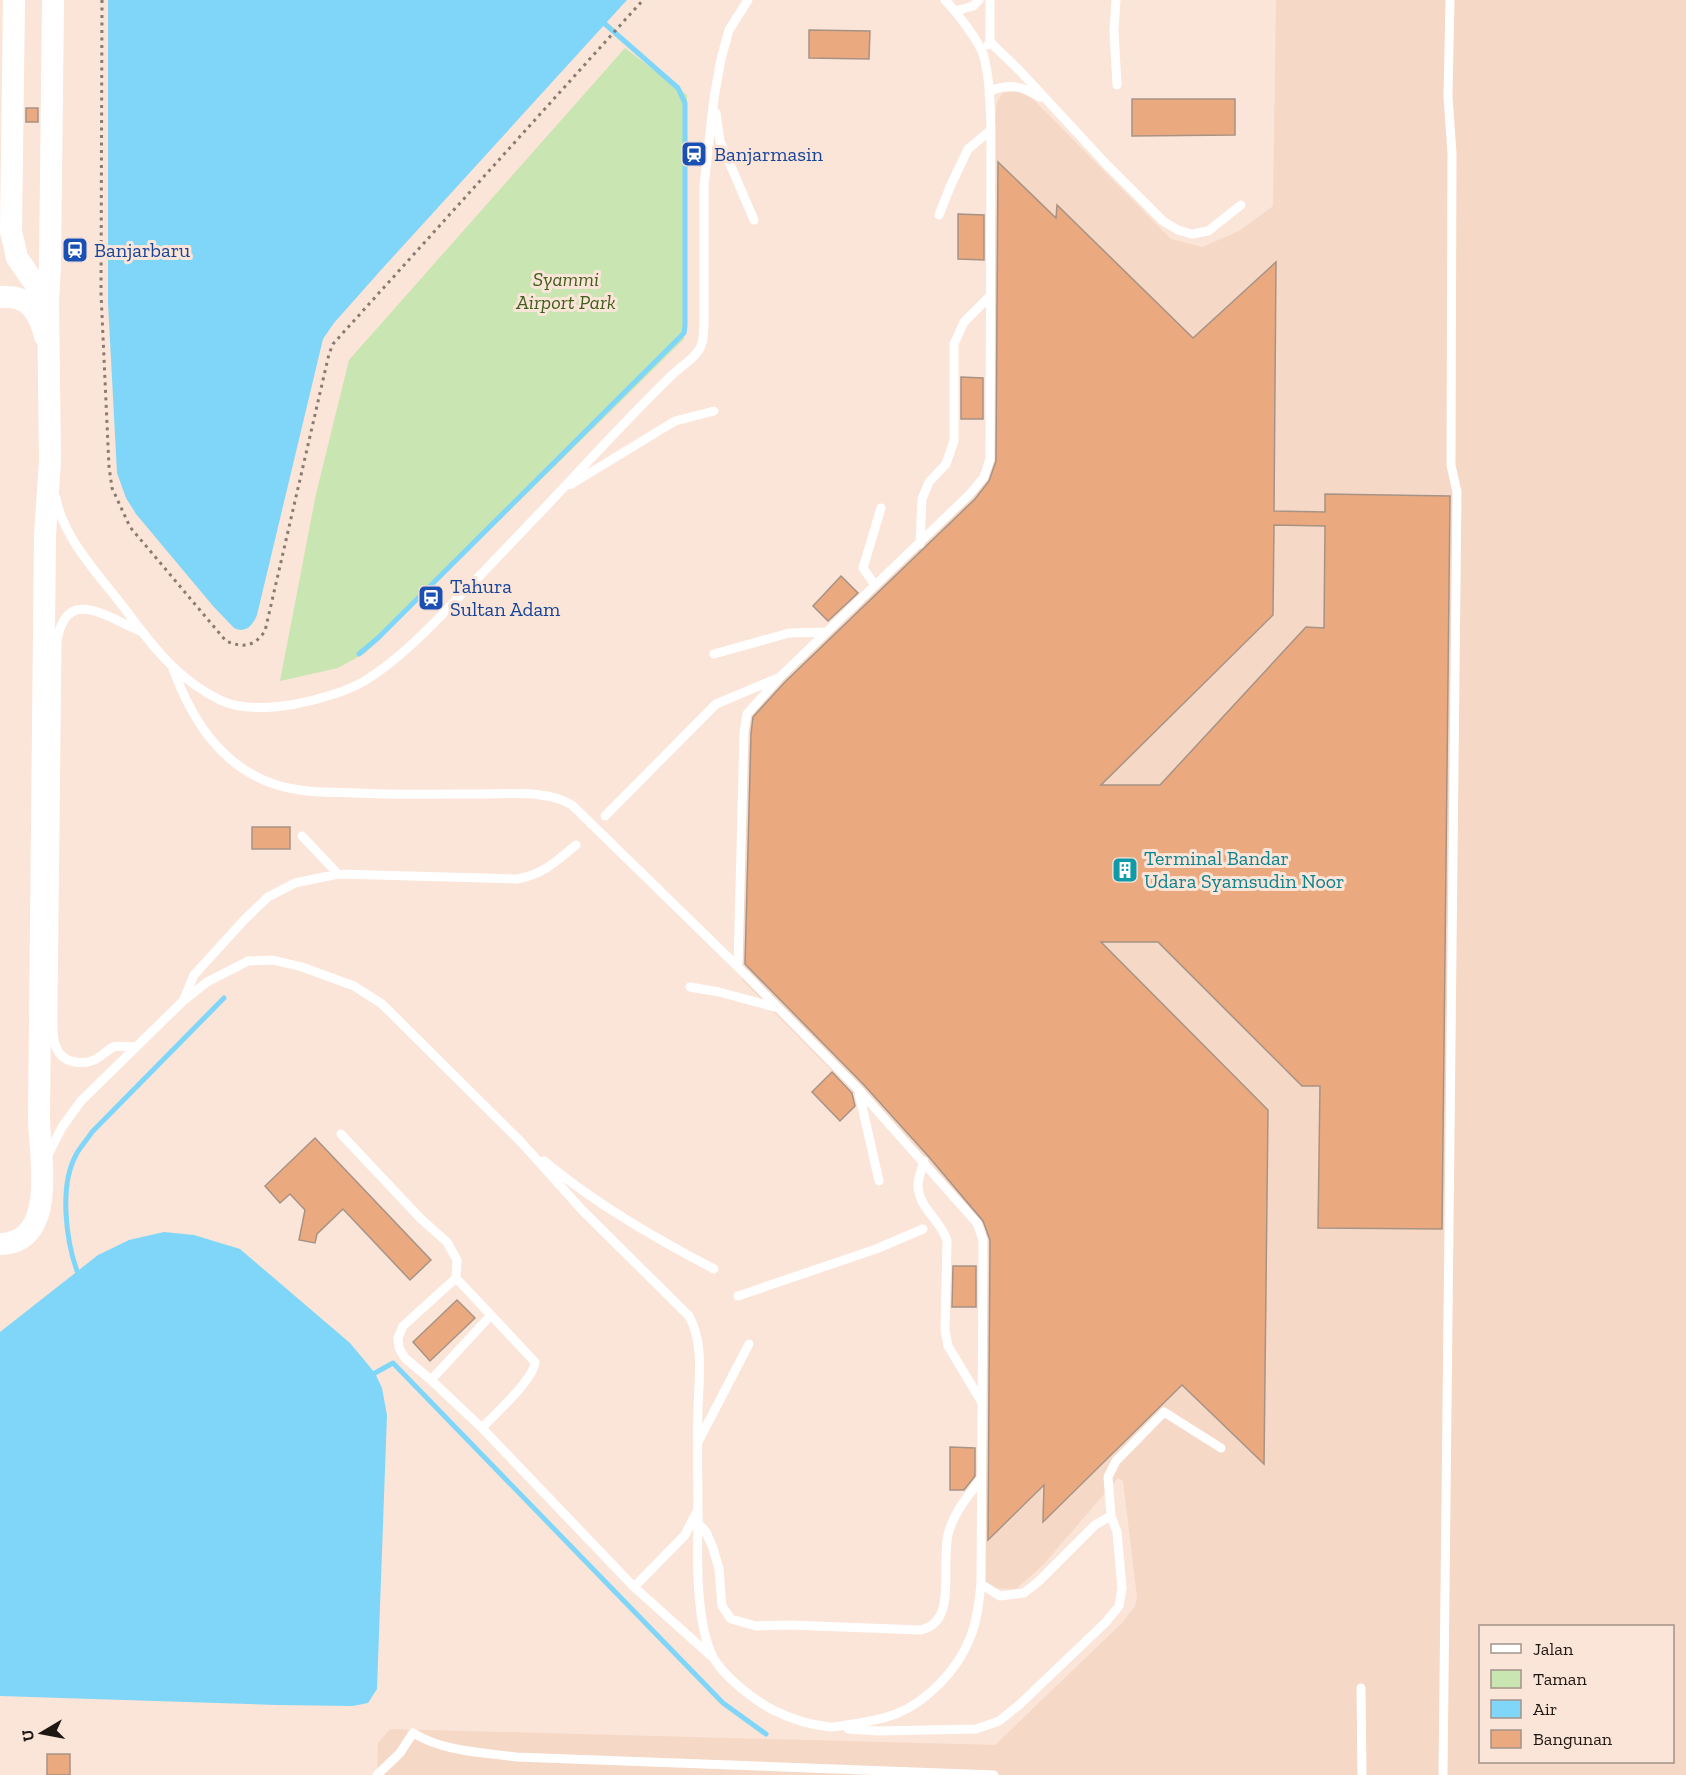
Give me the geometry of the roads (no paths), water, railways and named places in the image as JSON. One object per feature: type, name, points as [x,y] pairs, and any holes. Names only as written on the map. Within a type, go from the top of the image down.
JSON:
[{"type":"street","points":[[0,0],[0,93]]},
{"type":"street","points":[[14,0],[12,231],[17,258],[48,302]]},
{"type":"street","points":[[27,0],[24,231],[28,255],[48,302]]},
{"type":"street","points":[[40,0],[38,230],[48,302]]},
{"type":"street","points":[[0,1244],[14,1242],[31,1230],[38,1216],[44,1166],[39,1139],[39,1117],[45,536],[50,461],[48,302],[53,0]]},
{"type":"street","points":[[48,302],[57,279],[62,253],[64,0]]},
{"type":"street","points":[[0,297],[18,298],[28,304],[40,317],[48,352]]},
{"type":"lane","points":[[50,461],[58,508],[71,538],[173,669],[222,702],[250,708],[269,708],[301,703],[348,690],[389,664],[428,629],[672,375],[693,357],[702,344],[704,186],[714,98],[729,30],[748,0]]},
{"type":"lane","points":[[738,967],[744,733],[747,714],[780,677],[970,494],[984,477],[990,459],[989,297],[992,130],[989,95],[982,53],[955,11],[945,0]]},
{"type":"lane","points":[[955,11],[973,6],[979,0]]},
{"type":"lane","points":[[982,53],[990,42],[990,0]]},
{"type":"lane","points":[[1116,0],[1114,31],[1117,85]]},
{"type":"lane","points":[[1443,1775],[1456,492],[1451,465],[1452,153],[1448,97],[1450,0]]},
{"type":"lane","points":[[990,42],[1163,221],[1178,230],[1192,234],[1208,231],[1241,205]]},
{"type":"lane","points":[[989,95],[992,90],[1004,86],[1022,87],[1047,101]]},
{"type":"lane","points":[[714,98],[720,141],[754,220]]},
{"type":"lane","points":[[939,215],[968,149],[992,130]]},
{"type":"lane","points":[[920,544],[922,498],[929,482],[946,464],[954,441],[954,344],[964,322],[989,297]]},
{"type":"lane","points":[[562,489],[675,421],[714,411]]},
{"type":"lane","points":[[875,585],[863,568],[881,508]]},
{"type":"lane","points":[[136,1047],[115,1046],[93,1061],[80,1063],[67,1061],[59,1055],[55,1047],[53,1028],[57,642],[59,627],[63,619],[73,610],[97,611],[142,632]]},
{"type":"lane","points":[[714,654],[789,633],[827,632]]},
{"type":"lane","points":[[173,669],[184,700],[213,742],[231,760],[275,785],[309,791],[549,796],[560,798],[572,806],[738,967],[859,1090],[978,1223],[983,1240],[981,1584],[971,1637],[959,1658],[941,1681],[920,1700],[898,1713],[875,1721],[831,1727]]},
{"type":"lane","points":[[605,816],[716,704],[780,677]]},
{"type":"lane","points":[[302,836],[338,874]]},
{"type":"lane","points":[[183,1001],[194,975],[268,897],[295,883],[338,874],[517,879],[546,870],[576,845]]},
{"type":"lane","points":[[44,1166],[62,1126],[81,1101],[183,1001],[207,982],[248,961],[273,960],[302,966],[354,986],[382,1004],[521,1142],[583,1211],[689,1316],[696,1328],[699,1344],[696,1560],[703,1625],[713,1657]]},
{"type":"lane","points":[[690,987],[719,992],[778,1009]]},
{"type":"lane","points":[[859,1090],[879,1181]]},
{"type":"lane","points":[[341,1134],[421,1219],[447,1242],[457,1260],[456,1278],[403,1326],[398,1338],[399,1348],[405,1358],[482,1428],[634,1587],[713,1657],[735,1683],[759,1703],[782,1714],[831,1727],[878,1731],[976,1729],[999,1721],[1019,1705],[1106,1622],[1119,1605],[1122,1588],[1117,1532],[1111,1515],[1108,1477],[1116,1461],[1164,1412],[1221,1448]]},
{"type":"lane","points":[[521,1142],[579,1190],[668,1245],[714,1269]]},
{"type":"lane","points":[[924,1161],[918,1186],[925,1208],[944,1230],[946,1241],[945,1330],[948,1346],[982,1402]]},
{"type":"lane","points":[[738,1296],[876,1249],[923,1228]]},
{"type":"lane","points":[[456,1278],[535,1362],[535,1370],[482,1428]]},
{"type":"lane","points":[[431,1380],[491,1315]]},
{"type":"lane","points":[[697,1444],[749,1344]]},
{"type":"lane","points":[[698,1523],[706,1532],[713,1548],[719,1569],[722,1606],[731,1618],[756,1626],[930,1629],[940,1618],[945,1604],[945,1544],[949,1530],[957,1510],[980,1479]]},
{"type":"lane","points":[[634,1587],[685,1535],[697,1510]]},
{"type":"lane","points":[[981,1584],[1000,1596],[1024,1593],[1095,1525],[1111,1515]]},
{"type":"lane","points":[[1361,1688],[1362,1775]]},
{"type":"lane","points":[[377,1775],[396,1758],[413,1733],[427,1742],[445,1748],[516,1757],[994,1775]]},
{"type":"water","points":[[108,0],[627,0],[381,270],[334,323],[323,339],[257,615],[251,625],[242,630],[234,628],[213,606],[136,514],[126,498],[117,473],[108,303]]},
{"type":"water","points":[[164,1232],[194,1235],[240,1249],[350,1343],[375,1373],[382,1388],[387,1415],[377,1689],[368,1703],[353,1706],[277,1705],[0,1696],[0,1332],[98,1255],[129,1240]]},
{"type":"waterway","points":[[359,654],[378,638],[684,333],[685,103],[678,88],[605,24]]},
{"type":"waterway","points":[[77,1271],[67,1229],[66,1197],[67,1182],[79,1149],[92,1132],[224,998]]},
{"type":"waterway","points":[[375,1373],[393,1363],[723,1703],[766,1734]]},
{"type":"place","name":"Banjarmasin","points":[[694,154]]},
{"type":"place","name":"Banjarbaru","points":[[75,250]]},
{"type":"place","name":"Tahura Sultan Adam","points":[[431,598]]},
{"type":"place","name":"Terminal Bandar Udara Syamsudin Noor","points":[[1125,870]]},
{"type":"park label","name":"Syammi Airport Park","points":[[566,290]]}]
